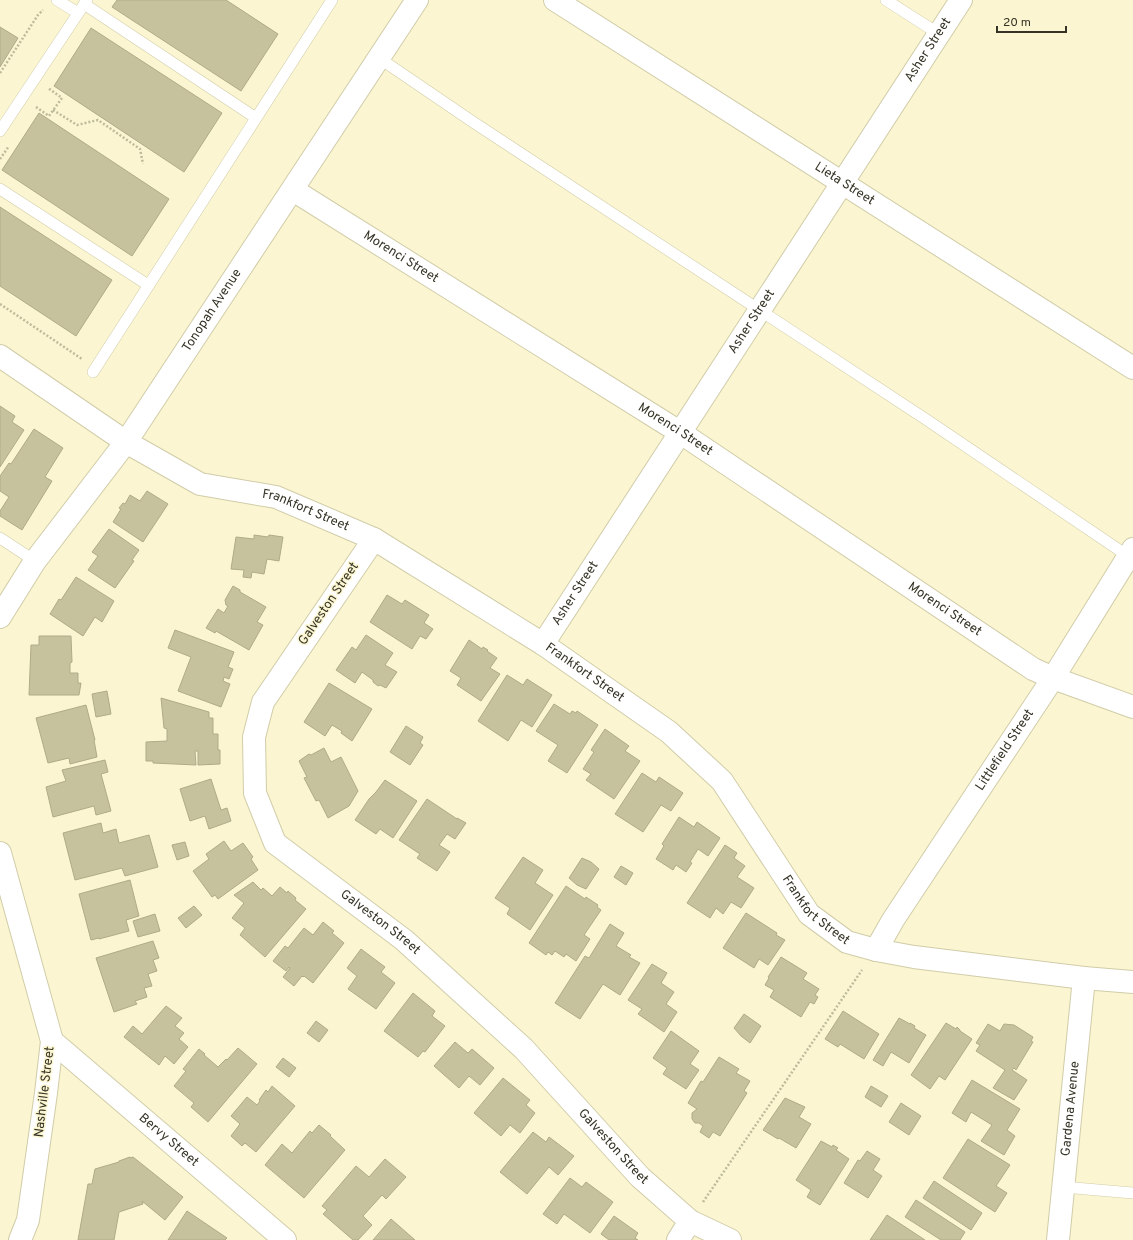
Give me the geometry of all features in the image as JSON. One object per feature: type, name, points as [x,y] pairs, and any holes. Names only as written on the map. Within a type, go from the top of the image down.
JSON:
[{"type":"street","name":"Tonopah Avenue","points":[[0,617],[35,562],[126,442],[417,0]]},
{"type":"street","name":"Lieta Street","points":[[556,0],[1133,368]]},
{"type":"street","name":"Asher Street","points":[[543,644],[961,0]]},
{"type":"street","name":"Morenci Street","points":[[293,190],[681,433],[1033,669],[1053,678],[1133,707]]},
{"type":"street","name":"Frankfort Street","points":[[0,356],[126,442],[200,484],[276,497],[374,539],[543,644],[669,732],[722,781],[809,914],[847,942],[876,950],[914,957],[1084,978],[1133,982]]},
{"type":"street","name":"Galveston Street","points":[[374,539],[263,702],[254,736],[255,793],[275,844],[404,940],[524,1049],[640,1177],[690,1222],[730,1240]]},
{"type":"street","name":"Littlefield Street","points":[[876,950],[893,920],[1053,678],[1131,552]]},
{"type":"street","name":"Nashville Street","points":[[0,852],[52,1041],[28,1220],[20,1240]]},
{"type":"street","name":"Gardena Avenue","points":[[1058,1240],[1084,978]]},
{"type":"street","name":"Bervy Street","points":[[52,1041],[285,1240]]},
{"type":"street","points":[[678,1240],[690,1222]]},
{"type":"lane","points":[[94,370],[332,0]]},
{"type":"lane","points":[[886,0],[939,34]]},
{"type":"lane","points":[[53,2],[83,6],[256,118]]},
{"type":"lane","points":[[0,131],[83,6]]},
{"type":"lane","points":[[379,58],[473,122],[1131,552]]},
{"type":"lane","points":[[0,189],[148,285]]},
{"type":"lane","points":[[0,538],[35,562]]},
{"type":"lane","points":[[1063,1188],[1133,1193]]},
{"type":"path","points":[[0,72],[38,15],[53,2]]},
{"type":"path","points":[[53,110],[77,125],[98,120],[140,148],[143,164]]},
{"type":"path","points":[[0,304],[94,370]]},
{"type":"path","points":[[690,1222],[876,950]]},
{"type":"building","points":[[117,0],[226,0],[278,34],[241,91],[112,7]]},
{"type":"building","points":[[0,27],[18,38],[0,67]]},
{"type":"building","points":[[91,28],[222,113],[184,172],[54,86]]},
{"type":"building","points":[[39,113],[169,199],[132,256],[2,170]]},
{"type":"building","points":[[0,207],[112,280],[76,336],[0,286]]},
{"type":"building","points":[[0,406],[15,416],[12,422],[24,430],[0,467]]},
{"type":"building","points":[[34,429],[63,448],[45,477],[52,481],[22,530],[0,516],[0,511],[9,497],[0,491],[0,476],[9,463],[11,464]]},
{"type":"building","points":[[147,491],[168,504],[143,542],[113,522],[121,509],[119,508],[123,503],[125,504],[130,495],[140,501]]},
{"type":"building","points":[[109,529],[139,550],[132,560],[134,561],[115,588],[88,570],[98,556],[92,552]]},
{"type":"building","points":[[254,535],[283,537],[279,561],[267,559],[264,574],[252,572],[251,578],[243,577],[244,570],[231,569],[236,537],[254,539]]},
{"type":"building","points":[[76,577],[114,601],[102,622],[95,617],[83,636],[50,614],[59,599],[61,600]]},
{"type":"building","points":[[233,586],[240,590],[240,592],[266,607],[257,622],[263,625],[249,650],[216,631],[215,633],[206,628],[218,609],[224,613],[228,606],[226,605],[225,600]]},
{"type":"building","points":[[387,595],[402,604],[405,600],[429,615],[424,623],[433,629],[426,639],[420,636],[412,649],[370,622]]},
{"type":"building","points":[[175,630],[234,652],[228,667],[233,669],[229,679],[224,677],[223,681],[230,684],[221,707],[178,691],[191,657],[168,648]]},
{"type":"building","points":[[366,635],[393,653],[385,665],[397,672],[386,688],[380,685],[378,686],[373,682],[373,680],[362,672],[355,683],[336,670],[352,647],[356,650]]},
{"type":"building","points":[[39,636],[71,636],[72,662],[70,663],[70,673],[78,673],[78,683],[81,683],[79,695],[29,695],[31,645],[39,645]]},
{"type":"building","points":[[469,640],[482,649],[483,647],[488,650],[487,651],[497,658],[490,668],[500,674],[481,701],[457,685],[461,678],[450,671]]},
{"type":"building","points":[[507,675],[523,685],[527,679],[552,695],[532,727],[521,720],[508,741],[478,721]]},
{"type":"building","points":[[329,683],[372,709],[352,741],[341,733],[342,731],[332,725],[325,736],[304,722]]},
{"type":"building","points":[[107,691],[111,714],[96,717],[92,694]]},
{"type":"building","points":[[161,698],[209,712],[209,718],[213,718],[213,734],[218,734],[220,764],[198,765],[198,751],[195,751],[196,765],[153,763],[153,761],[146,761],[146,742],[167,741],[167,729],[164,728]]},
{"type":"building","points":[[554,704],[570,714],[572,711],[576,713],[577,711],[598,725],[567,773],[548,761],[558,745],[536,731]]},
{"type":"building","points":[[86,705],[95,740],[97,757],[70,764],[69,758],[48,763],[36,718]]},
{"type":"building","points":[[406,726],[423,737],[420,743],[423,745],[410,765],[390,752]]},
{"type":"building","points":[[605,729],[629,746],[625,751],[640,761],[614,799],[586,780],[591,774],[583,769],[594,752],[591,750]]},
{"type":"building","points":[[324,748],[331,762],[341,757],[358,791],[349,806],[328,818],[319,800],[316,801],[304,778],[307,777],[299,761],[309,754],[311,755]]},
{"type":"building","points":[[105,760],[108,772],[101,774],[111,811],[96,815],[94,806],[53,817],[46,787],[66,781],[62,770]]},
{"type":"building","points":[[642,773],[656,782],[659,777],[683,793],[671,811],[661,805],[643,832],[615,814]]},
{"type":"building","points":[[211,779],[221,810],[227,808],[231,821],[209,829],[205,816],[190,821],[180,789]]},
{"type":"building","points":[[385,780],[417,801],[393,838],[380,829],[376,834],[355,820],[369,799]]},
{"type":"building","points":[[427,799],[457,819],[466,823],[455,839],[447,834],[439,845],[450,852],[437,871],[417,858],[420,854],[399,840]]},
{"type":"building","points":[[679,817],[694,827],[697,822],[720,838],[708,856],[698,849],[686,872],[676,865],[673,870],[656,859],[664,846],[662,844]]},
{"type":"building","points":[[101,823],[103,833],[116,829],[119,843],[149,835],[158,867],[125,876],[122,868],[75,880],[63,833]]},
{"type":"building","points":[[224,841],[231,851],[243,843],[253,857],[251,859],[258,870],[218,899],[215,895],[212,897],[193,871],[209,859],[206,854]]},
{"type":"building","points":[[185,842],[189,856],[177,860],[172,845]]},
{"type":"building","points":[[725,845],[737,853],[734,858],[745,866],[737,877],[754,888],[741,908],[731,902],[723,914],[716,908],[710,918],[687,903]]},
{"type":"building","points":[[523,857],[543,870],[535,883],[553,895],[530,930],[507,914],[510,908],[495,898]]},
{"type":"building","points":[[582,858],[591,862],[599,869],[586,889],[577,885],[569,878]]},
{"type":"building","points":[[621,866],[633,873],[626,885],[614,877]]},
{"type":"building","points":[[130,880],[139,916],[126,920],[129,931],[91,940],[79,894]]},
{"type":"building","points":[[253,882],[261,890],[263,888],[272,896],[280,887],[287,893],[288,891],[296,898],[295,900],[306,909],[265,957],[240,935],[245,928],[232,918],[244,903],[234,895]]},
{"type":"building","points":[[566,886],[585,899],[586,897],[598,905],[597,907],[601,910],[584,935],[590,939],[576,961],[566,954],[564,957],[555,951],[552,955],[548,952],[546,955],[529,943]]},
{"type":"building","points":[[194,906],[202,915],[186,928],[178,918]]},
{"type":"building","points":[[746,913],[777,933],[776,935],[785,940],[768,965],[759,959],[754,968],[723,948]]},
{"type":"building","points":[[155,914],[160,931],[138,937],[133,921]]},
{"type":"building","points":[[323,922],[334,931],[332,933],[344,943],[313,983],[302,976],[294,986],[283,977],[290,968],[289,967],[286,971],[273,961],[285,946],[288,948],[304,928],[313,935]]},
{"type":"building","points":[[610,924],[624,933],[616,946],[631,955],[629,957],[640,963],[620,995],[603,984],[580,1019],[555,1003],[585,956],[589,958]]},
{"type":"building","points":[[153,941],[159,958],[153,960],[157,971],[148,974],[152,986],[144,988],[147,997],[135,1001],[137,1004],[114,1012],[96,958]]},
{"type":"building","points":[[361,949],[385,967],[381,972],[395,983],[376,1009],[348,989],[357,976],[347,968]]},
{"type":"building","points":[[781,957],[807,973],[803,979],[819,989],[815,995],[818,997],[814,1004],[810,1002],[801,1017],[770,997],[774,990],[765,985],[769,978],[768,977]]},
{"type":"building","points":[[652,964],[667,973],[661,983],[674,992],[666,1004],[677,1012],[664,1032],[638,1014],[642,1009],[628,1000]]},
{"type":"building","points":[[413,993],[435,1011],[432,1016],[445,1026],[425,1052],[423,1051],[418,1057],[384,1031]]},
{"type":"building","points":[[166,1006],[182,1018],[175,1026],[184,1033],[179,1039],[188,1047],[174,1064],[165,1056],[159,1065],[124,1037],[133,1026],[142,1034]]},
{"type":"building","points":[[843,1011],[879,1034],[864,1059],[840,1044],[838,1047],[825,1039]]},
{"type":"building","points":[[744,1014],[761,1026],[750,1043],[734,1028]]},
{"type":"building","points":[[899,1018],[915,1026],[914,1028],[926,1035],[909,1063],[891,1052],[883,1066],[873,1060]]},
{"type":"building","points":[[316,1021],[328,1030],[319,1042],[307,1033]]},
{"type":"building","points":[[946,1023],[956,1029],[957,1027],[960,1031],[972,1039],[945,1080],[939,1076],[930,1089],[911,1075]]},
{"type":"building","points":[[988,1024],[1000,1031],[1004,1024],[1014,1025],[1033,1037],[1031,1041],[1033,1042],[1016,1070],[1014,1068],[1012,1070],[1027,1080],[1014,1100],[993,1088],[1005,1070],[976,1051],[980,1045],[976,1043]]},
{"type":"building","points":[[671,1031],[699,1051],[690,1064],[699,1070],[686,1089],[663,1074],[667,1068],[653,1058]]},
{"type":"building","points":[[455,1042],[468,1053],[472,1049],[494,1068],[480,1085],[469,1076],[459,1088],[434,1066]]},
{"type":"building","points":[[238,1048],[257,1064],[208,1122],[191,1107],[194,1103],[174,1086],[186,1071],[183,1069],[199,1049],[218,1067]]},
{"type":"building","points":[[719,1057],[739,1069],[736,1073],[750,1081],[744,1091],[747,1093],[720,1136],[713,1132],[709,1138],[700,1132],[703,1126],[699,1123],[695,1123],[692,1119],[692,1113],[697,1109],[688,1103],[701,1081],[703,1082]]},
{"type":"building","points":[[283,1058],[296,1068],[289,1077],[276,1067]]},
{"type":"building","points":[[503,1078],[530,1100],[526,1105],[535,1113],[520,1133],[510,1125],[501,1136],[474,1113]]},
{"type":"building","points":[[972,1080],[1020,1109],[1007,1130],[1015,1136],[1004,1155],[981,1141],[992,1125],[971,1112],[966,1122],[952,1113]]},
{"type":"building","points":[[272,1086],[295,1106],[256,1152],[245,1143],[242,1146],[231,1136],[240,1124],[231,1116],[247,1097],[257,1105],[266,1090],[268,1092]]},
{"type":"building","points":[[871,1086],[888,1096],[881,1107],[865,1097]]},
{"type":"building","points":[[785,1098],[805,1107],[799,1117],[811,1124],[796,1148],[763,1130]]},
{"type":"building","points":[[901,1103],[921,1116],[909,1135],[889,1122]]},
{"type":"building","points":[[319,1125],[345,1150],[304,1198],[265,1165],[282,1144],[292,1153],[310,1131],[312,1133]]},
{"type":"building","points":[[533,1132],[546,1142],[549,1137],[574,1156],[558,1175],[549,1167],[527,1194],[500,1172]]},
{"type":"building","points":[[968,1139],[1010,1165],[996,1186],[1007,1193],[995,1212],[943,1178]]},
{"type":"building","points":[[821,1141],[832,1147],[833,1145],[838,1148],[836,1150],[849,1159],[820,1205],[807,1197],[811,1190],[796,1180]]},
{"type":"building","points":[[867,1151],[880,1159],[873,1170],[882,1176],[868,1198],[844,1183],[858,1160],[860,1161]]},
{"type":"building","points":[[133,1157],[183,1197],[165,1220],[142,1201],[143,1204],[119,1212],[114,1240],[78,1240],[88,1184],[92,1184],[95,1169]]},
{"type":"building","points":[[385,1159],[406,1177],[386,1199],[382,1195],[363,1216],[372,1225],[358,1240],[353,1240],[323,1214],[327,1210],[322,1206],[356,1166],[369,1177]]},
{"type":"building","points":[[570,1178],[582,1187],[586,1182],[613,1202],[590,1233],[564,1214],[557,1224],[543,1214]]},
{"type":"building","points":[[934,1181],[982,1213],[971,1230],[923,1198]]},
{"type":"building","points":[[916,1200],[965,1232],[960,1240],[941,1240],[905,1217]]},
{"type":"building","points":[[187,1211],[227,1238],[225,1240],[168,1240]]},
{"type":"building","points":[[887,1215],[925,1240],[870,1240]]},
{"type":"building","points":[[614,1216],[638,1233],[635,1238],[638,1240],[609,1240],[601,1234]]},
{"type":"building","points":[[391,1219],[415,1240],[373,1240]]}]
